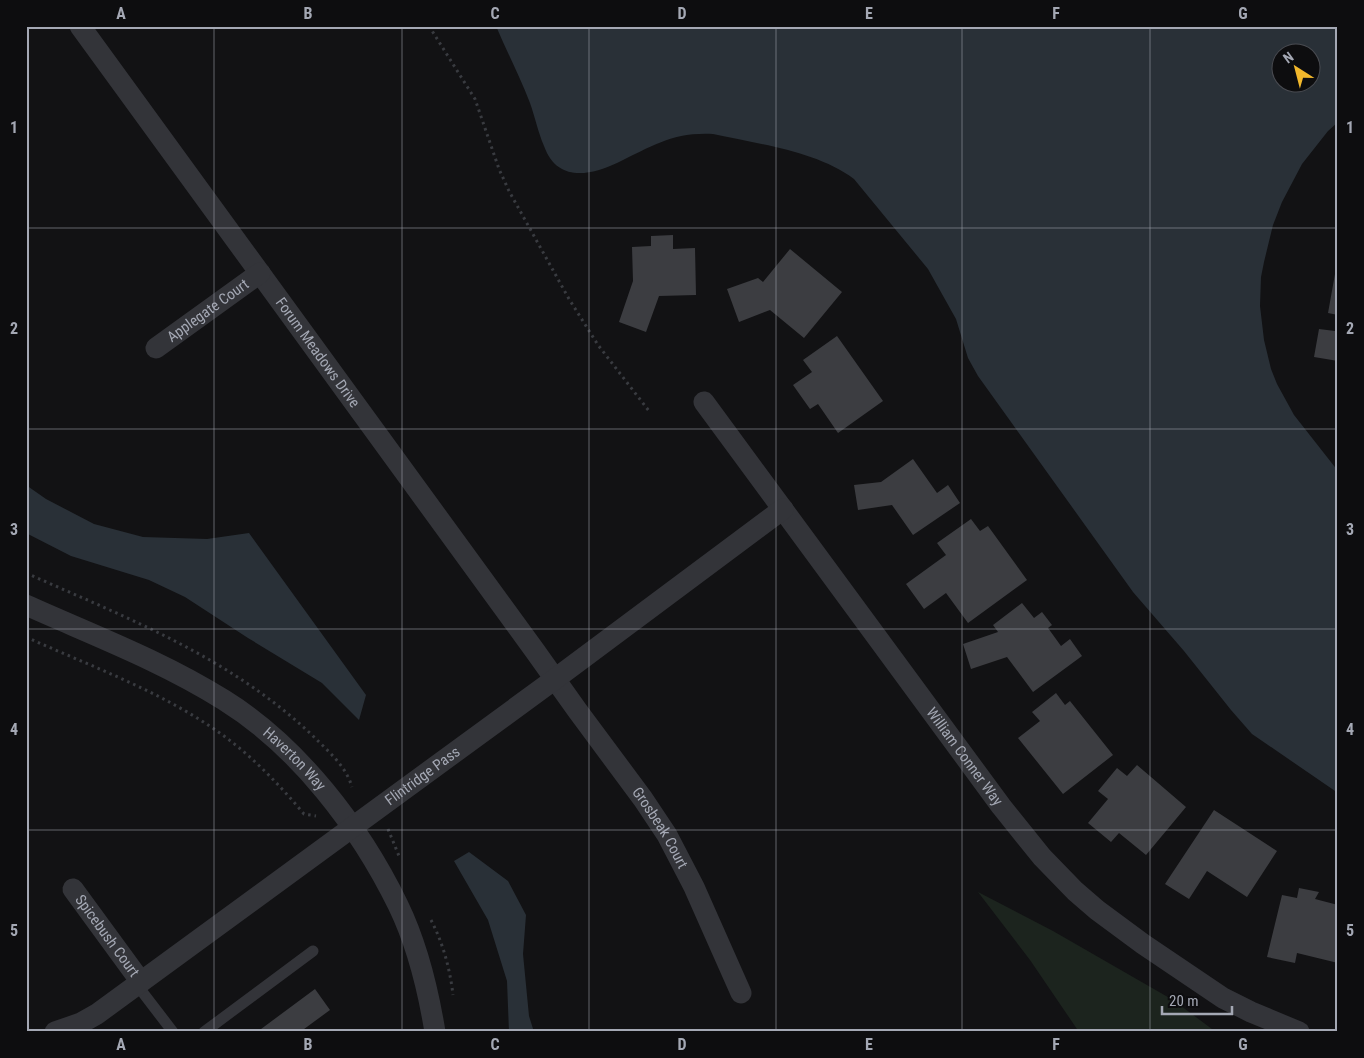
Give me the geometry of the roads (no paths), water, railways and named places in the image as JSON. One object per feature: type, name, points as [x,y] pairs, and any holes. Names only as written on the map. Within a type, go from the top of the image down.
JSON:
[{"type":"street","name":"Forum Meadows Drive","points":[[80,26],[555,679]]},
{"type":"street","name":"Applegate Court","points":[[156,348],[260,273]]},
{"type":"street","name":"William Conner Way","points":[[704,402],[1001,806],[1026,839],[1058,874],[1097,910],[1198,982],[1223,998],[1251,1012],[1299,1032]]},
{"type":"street","name":"Flintridge Pass","points":[[55,1032],[80,1023],[97,1014],[784,509]]},
{"type":"street","name":"Haverton Way","points":[[26,605],[140,655],[188,679],[225,701],[258,725],[298,761],[326,793],[351,827],[378,868],[398,906],[414,947],[431,1008],[435,1032]]},
{"type":"street","name":"Grosbeak Court","points":[[555,679],[576,710],[643,798],[667,835],[694,887],[741,993]]},
{"type":"street","name":"Spicebush Court","points":[[73,889],[139,983]]},
{"type":"lane","points":[[204,1032],[313,951]]},
{"type":"lane","points":[[139,983],[173,1032]]}]
